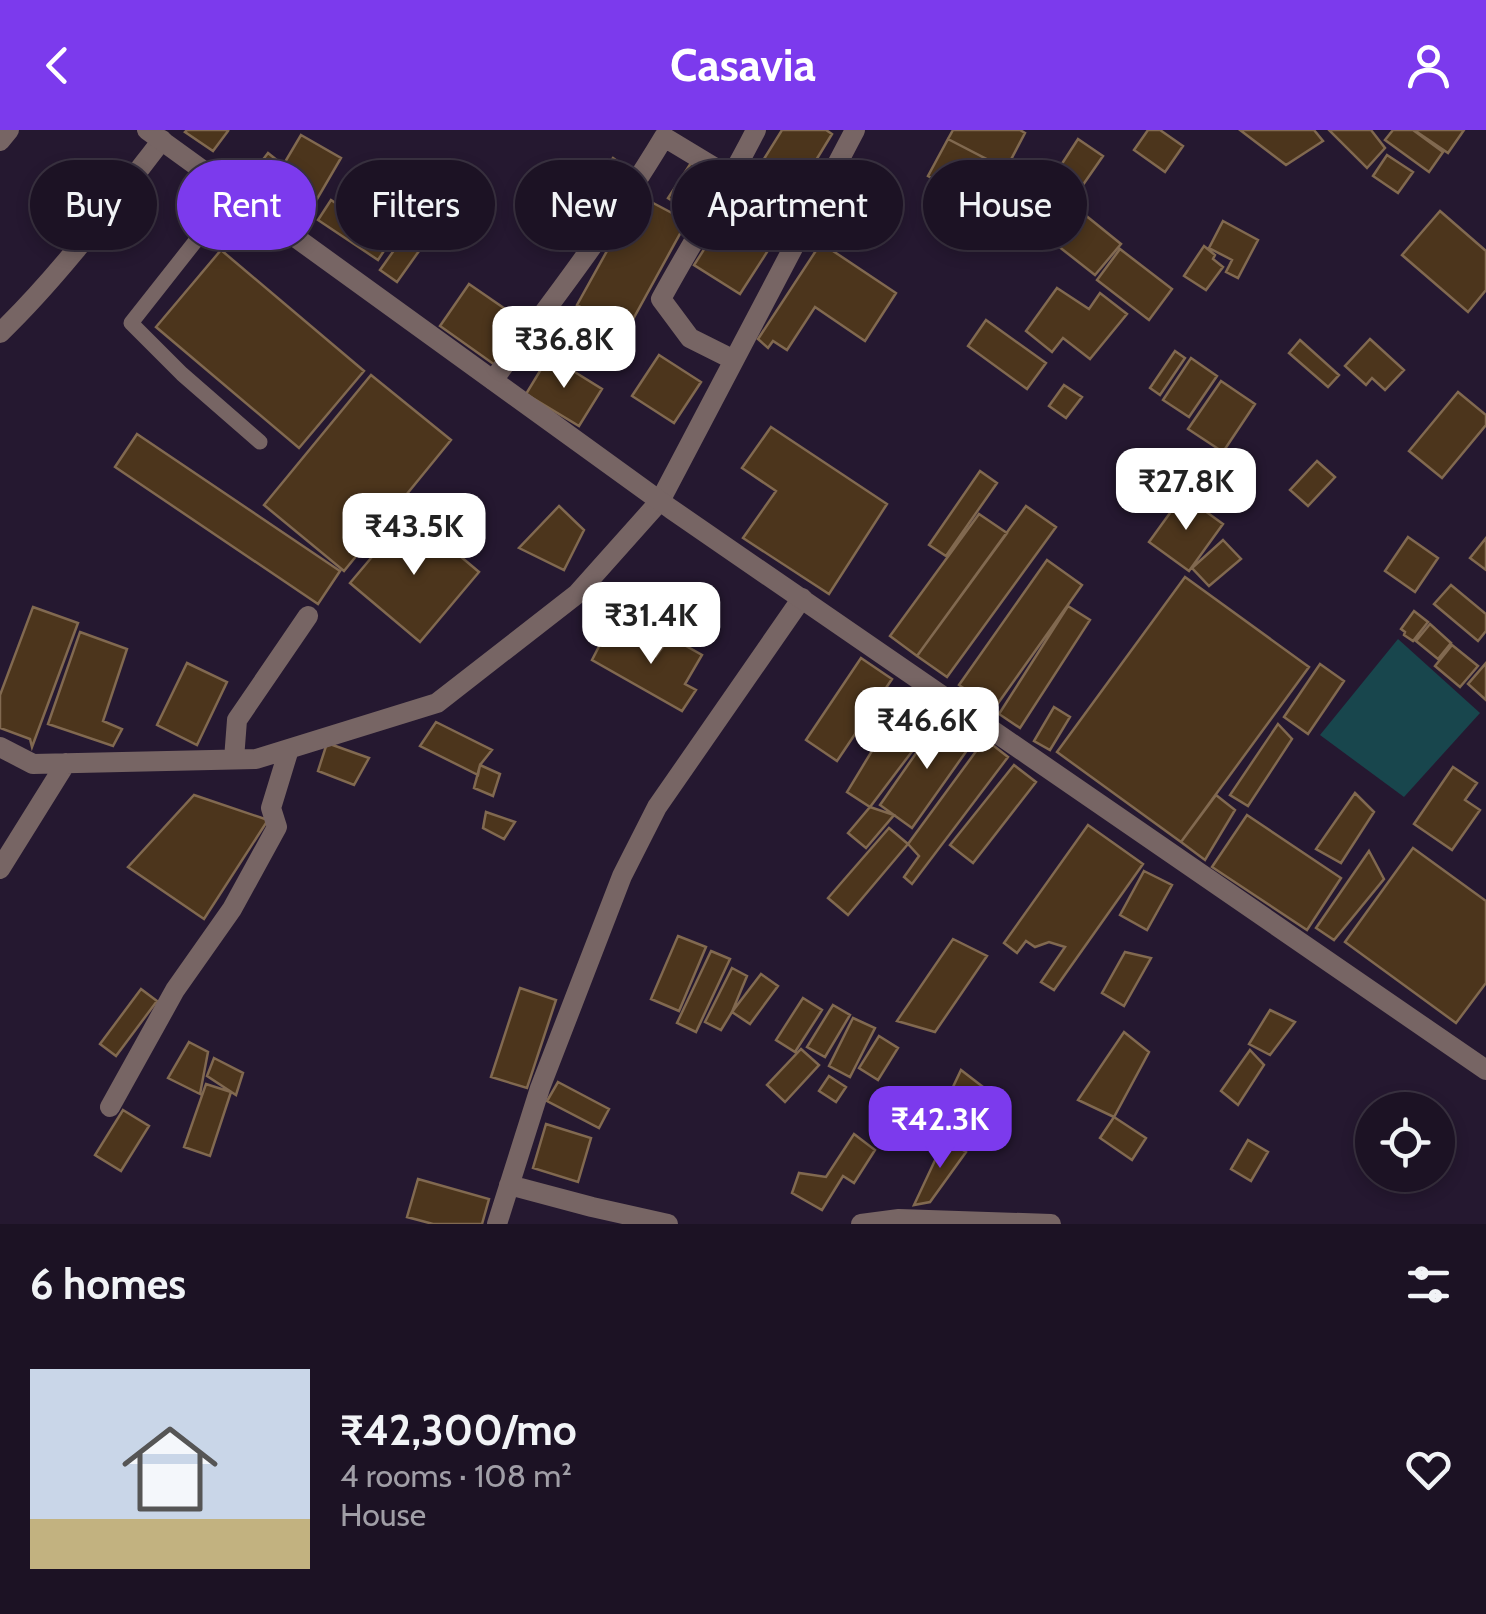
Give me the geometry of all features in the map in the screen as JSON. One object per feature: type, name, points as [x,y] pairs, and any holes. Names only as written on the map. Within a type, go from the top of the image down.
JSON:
[{"type":"street","points":[[0,141],[9,130]]},
{"type":"street","points":[[741,160],[756,130]]},
{"type":"street","points":[[0,746],[33,764],[256,759],[437,702],[577,594],[660,501],[855,130]]},
{"type":"street","points":[[0,333],[102,218],[155,135],[190,160]]},
{"type":"street","points":[[493,380],[578,268],[664,137],[702,160]]},
{"type":"street","points":[[314,250],[660,501],[1486,1070]]},
{"type":"street","points":[[687,250],[661,299],[690,338],[734,360]]},
{"type":"street","points":[[497,1224],[540,1088],[622,876],[658,807],[802,598]]},
{"type":"street","points":[[234,760],[237,720],[308,616]]},
{"type":"street","points":[[110,1107],[176,990],[232,909],[277,827],[271,808],[290,748]]},
{"type":"street","points":[[0,868],[66,764]]},
{"type":"street","points":[[509,1185],[668,1224]]},
{"type":"street","points":[[861,1224],[899,1219],[1051,1224]]},
{"type":"lane","points":[[189,250],[131,323],[260,442]]},
{"type":"shaded area","points":[[1398,639],[1480,713],[1404,797],[1320,735]]},
{"type":"building","points":[[187,130],[226,130],[228,131],[213,151]]},
{"type":"building","points":[[782,130],[826,130],[832,134],[816,160],[763,160]]},
{"type":"building","points":[[953,130],[1025,133],[1011,160],[989,160],[948,139]]},
{"type":"building","points":[[1148,130],[1160,130],[1183,146],[1165,172],[1134,150]]},
{"type":"building","points":[[1240,130],[1314,130],[1323,141],[1286,165]]},
{"type":"building","points":[[1329,130],[1371,130],[1385,148],[1367,168]]},
{"type":"building","points":[[1393,130],[1413,130],[1443,152],[1429,172],[1385,140]]},
{"type":"building","points":[[1414,130],[1464,130],[1448,153]]},
{"type":"building","points":[[301,135],[341,158],[336,160],[316,201],[316,160],[286,160]]},
{"type":"building","points":[[948,139],[989,160],[937,160]]},
{"type":"building","points":[[1078,139],[1103,156],[1087,179],[1087,160],[1064,160]]},
{"type":"building","points":[[1387,155],[1413,172],[1398,193],[1373,176]]},
{"type":"building","points":[[331,200],[336,203],[336,232],[318,220]]},
{"type":"building","points":[[652,202],[672,213],[672,248],[626,332],[577,305],[608,250],[652,250]]},
{"type":"building","points":[[1440,211],[1486,251],[1486,290],[1468,312],[1402,255]]},
{"type":"building","points":[[1087,216],[1121,244],[1095,275],[1063,250],[1087,250]]},
{"type":"building","points":[[1223,221],[1258,240],[1238,278],[1226,272],[1232,260],[1209,248]]},
{"type":"building","points":[[1204,246],[1223,267],[1206,290],[1184,276]]},
{"type":"building","points":[[1120,249],[1172,289],[1149,320],[1097,280]]},
{"type":"building","points":[[221,250],[364,371],[299,448],[156,327]]},
{"type":"building","points":[[363,250],[384,250],[378,260]]},
{"type":"building","points":[[394,250],[420,250],[397,282],[380,270]]},
{"type":"building","points":[[704,250],[768,250],[740,294],[694,265]]},
{"type":"building","points":[[816,250],[832,250],[896,293],[865,341],[815,307],[787,350],[773,341],[768,348],[758,339]]},
{"type":"building","points":[[469,284],[524,322],[495,365],[440,326]]},
{"type":"building","points":[[1057,288],[1089,309],[1100,293],[1127,314],[1090,359],[1063,338],[1052,352],[1026,331]]},
{"type":"building","points":[[986,320],[1046,363],[1027,389],[968,346]]},
{"type":"building","points":[[1370,339],[1404,370],[1385,390],[1372,378],[1366,385],[1345,366]]},
{"type":"building","points":[[1300,340],[1339,375],[1328,387],[1289,353]]},
{"type":"building","points":[[1175,351],[1185,358],[1160,395],[1150,388]]},
{"type":"building","points":[[659,355],[701,382],[674,423],[632,396]]},
{"type":"building","points":[[549,356],[602,389],[579,426],[526,394]]},
{"type":"building","points":[[1191,358],[1217,376],[1189,417],[1163,400]]},
{"type":"building","points":[[371,375],[451,440],[344,571],[264,505]]},
{"type":"building","points":[[1221,381],[1255,404],[1223,452],[1188,429]]},
{"type":"building","points":[[1064,385],[1082,397],[1066,418],[1049,406]]},
{"type":"building","points":[[1458,392],[1486,415],[1486,425],[1442,478],[1409,451]]},
{"type":"building","points":[[771,427],[887,504],[829,594],[743,538],[776,491],[742,468]]},
{"type":"building","points":[[137,434],[340,571],[318,604],[115,467]]},
{"type":"building","points":[[1317,461],[1335,477],[1308,506],[1290,490]]},
{"type":"building","points":[[980,471],[997,483],[946,556],[929,545]]},
{"type":"building","points":[[1183,495],[1223,524],[1189,571],[1149,542]]},
{"type":"building","points":[[559,506],[584,530],[564,570],[519,548]]},
{"type":"building","points":[[1026,506],[1056,527],[947,677],[917,656]]},
{"type":"building","points":[[409,513],[479,572],[420,642],[350,583]]},
{"type":"building","points":[[979,514],[1007,533],[917,656],[890,636]]},
{"type":"building","points":[[1408,537],[1438,558],[1415,592],[1385,571]]},
{"type":"building","points":[[1486,538],[1486,570],[1470,558]]},
{"type":"building","points":[[1223,540],[1241,559],[1209,586],[1192,568]]},
{"type":"building","points":[[1047,560],[1082,585],[994,709],[959,685]]},
{"type":"building","points":[[1185,577],[1309,667],[1181,842],[1057,752]]},
{"type":"building","points":[[1451,585],[1486,614],[1486,631],[1478,641],[1434,604]]},
{"type":"building","points":[[1068,606],[1090,620],[1020,728],[999,714]]},
{"type":"building","points":[[33,607],[78,623],[32,747],[30,739],[0,728],[0,695]]},
{"type":"building","points":[[1414,611],[1428,622],[1413,641],[1401,629]]},
{"type":"building","points":[[1430,624],[1451,643],[1438,659],[1416,641]]},
{"type":"building","points":[[609,627],[656,656],[670,637],[702,655],[685,684],[696,690],[682,711],[592,660]]},
{"type":"building","points":[[80,632],[127,649],[103,721],[122,729],[113,746],[48,724]]},
{"type":"building","points":[[1452,645],[1478,666],[1460,687],[1435,666]]},
{"type":"building","points":[[861,658],[892,679],[837,761],[806,740]]},
{"type":"building","points":[[187,663],[227,682],[197,745],[157,725]]},
{"type":"building","points":[[1486,663],[1486,700],[1468,684]]},
{"type":"building","points":[[1320,664],[1344,681],[1308,734],[1284,717]]},
{"type":"building","points":[[1054,707],[1070,717],[1050,750],[1034,741]]},
{"type":"building","points":[[895,713],[926,733],[870,807],[847,792]]},
{"type":"building","points":[[942,716],[975,739],[912,828],[880,805]]},
{"type":"building","points":[[436,722],[492,750],[480,765],[478,775],[420,746]]},
{"type":"building","points":[[1278,724],[1292,739],[1248,806],[1230,795]]},
{"type":"building","points":[[985,739],[1008,757],[912,884],[904,877],[919,856],[908,844]]},
{"type":"building","points":[[327,743],[369,758],[354,785],[318,771]]},
{"type":"building","points":[[480,765],[500,774],[493,796],[474,788]]},
{"type":"building","points":[[1014,765],[1036,782],[973,863],[950,845]]},
{"type":"building","points":[[1453,767],[1477,783],[1465,800],[1480,810],[1452,850],[1414,824]]},
{"type":"building","points":[[1355,793],[1374,812],[1341,863],[1316,849]]},
{"type":"building","points":[[194,795],[268,820],[204,919],[128,867]]},
{"type":"building","points":[[1216,795],[1235,810],[1205,860],[1181,842]]},
{"type":"building","points":[[870,807],[894,815],[866,848],[848,833]]},
{"type":"building","points":[[486,812],[515,822],[504,839],[483,828]]},
{"type":"building","points":[[1247,815],[1341,878],[1307,930],[1212,867]]},
{"type":"building","points":[[1088,825],[1143,864],[1054,990],[1041,982],[1065,947],[1049,942],[1035,947],[1026,941],[1017,953],[1004,943]]},
{"type":"building","points":[[889,828],[908,844],[848,915],[828,898]]},
{"type":"building","points":[[1413,848],[1486,901],[1486,983],[1456,1023],[1345,942]]},
{"type":"building","points":[[1369,851],[1384,879],[1334,940],[1316,928]]},
{"type":"building","points":[[1144,871],[1172,885],[1147,930],[1120,915]]},
{"type":"building","points":[[678,936],[706,947],[679,1011],[651,999]]},
{"type":"building","points":[[953,939],[987,956],[935,1032],[897,1021]]},
{"type":"building","points":[[711,951],[730,959],[696,1032],[677,1023]]},
{"type":"building","points":[[1125,952],[1151,958],[1124,1006],[1102,993]]},
{"type":"building","points":[[732,968],[747,976],[721,1030],[705,1022]]},
{"type":"building","points":[[761,974],[778,986],[750,1024],[732,1012]]},
{"type":"building","points":[[520,988],[556,1000],[527,1088],[491,1077]]},
{"type":"building","points":[[141,989],[157,1001],[116,1056],[100,1044]]},
{"type":"building","points":[[803,998],[822,1010],[795,1052],[776,1040]]},
{"type":"building","points":[[833,1005],[850,1015],[825,1057],[807,1047]]},
{"type":"building","points":[[1270,1010],[1295,1022],[1270,1055],[1249,1044]]},
{"type":"building","points":[[853,1018],[875,1028],[850,1077],[829,1066]]},
{"type":"building","points":[[1124,1032],[1149,1052],[1114,1117],[1078,1100]]},
{"type":"building","points":[[879,1036],[898,1048],[878,1080],[859,1068]]},
{"type":"building","points":[[189,1042],[208,1052],[200,1094],[168,1078]]},
{"type":"building","points":[[801,1049],[819,1065],[785,1102],[767,1085]]},
{"type":"building","points":[[1250,1050],[1264,1065],[1238,1105],[1221,1091]]},
{"type":"building","points":[[214,1058],[243,1073],[236,1095],[207,1076]]},
{"type":"building","points":[[961,1070],[996,1097],[980,1139],[935,1125]]},
{"type":"building","points":[[829,1076],[846,1087],[836,1102],[819,1091]]},
{"type":"building","points":[[558,1082],[609,1109],[599,1128],[547,1101]]},
{"type":"building","points":[[206,1084],[231,1092],[210,1156],[184,1147]]},
{"type":"building","points":[[123,1110],[149,1126],[121,1171],[95,1155]]},
{"type":"building","points":[[1114,1117],[1146,1138],[1132,1160],[1100,1138]]},
{"type":"building","points":[[546,1124],[591,1138],[578,1182],[533,1168]]},
{"type":"building","points":[[854,1134],[875,1150],[854,1183],[843,1176],[822,1210],[792,1193],[799,1173],[826,1177]]},
{"type":"building","points":[[945,1139],[966,1152],[930,1202],[914,1205]]},
{"type":"building","points":[[1248,1140],[1268,1152],[1251,1181],[1231,1169]]},
{"type":"building","points":[[418,1179],[489,1199],[482,1224],[433,1224],[407,1217]]}]
